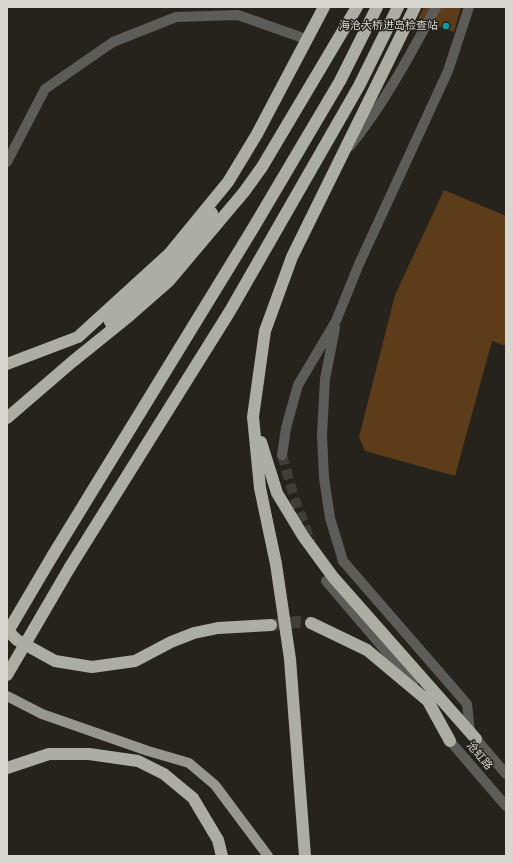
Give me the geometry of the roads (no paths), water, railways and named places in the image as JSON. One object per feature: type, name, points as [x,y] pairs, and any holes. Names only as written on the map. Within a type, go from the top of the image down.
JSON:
[{"type":"highway","points":[[7,372],[78,336],[164,270],[200,231],[238,175],[257,134],[324,7]]},
{"type":"highway","points":[[7,418],[169,281],[244,192],[262,167],[357,7]]},
{"type":"highway","points":[[271,625],[218,628],[194,633],[171,642],[135,661],[92,667],[55,661],[17,640],[7,631],[252,230],[336,88],[377,7]]},
{"type":"highway","points":[[7,675],[70,567],[234,304],[359,86],[398,7]]},
{"type":"highway","points":[[305,856],[290,659],[276,564],[260,488],[253,417],[265,331],[292,257],[415,7]]},
{"type":"highway","points":[[7,364],[78,336],[169,254],[228,182],[257,134]]},
{"type":"highway","points":[[72,362],[106,326],[244,192]]},
{"type":"highway","points":[[253,417],[277,493],[295,525],[333,577],[473,736]]},
{"type":"highway","points":[[311,623],[367,650],[428,702],[450,741]]},
{"type":"highway","points":[[7,768],[49,754],[89,754],[138,761],[164,774],[193,798],[218,840],[222,856]]},
{"type":"main road","points":[[7,696],[42,714],[148,751],[189,763],[215,784],[268,856]]},
{"type":"street","points":[[341,157],[368,124],[416,45],[436,7]]},
{"type":"street","points":[[282,455],[286,428],[298,385],[336,321],[359,264],[448,71],[469,7]]},
{"type":"street","points":[[7,162],[45,89],[113,42],[176,17],[238,15],[306,39]]},
{"type":"street","points":[[336,321],[325,379],[322,435],[324,478],[329,511],[343,561],[467,704],[473,736]]},
{"type":"street","points":[[326,581],[428,702]]},
{"type":"street","name":"沧虹路","points":[[473,736],[506,774]]},
{"type":"street","name":"沧虹路","points":[[450,741],[506,806]]},
{"type":"tunnel","points":[[282,455],[294,497],[311,542]]},
{"type":"tunnel","points":[[271,625],[297,622],[311,623]]},
{"type":"place","name":"海沧大桥进岛检查站","points":[[446,26]]}]
